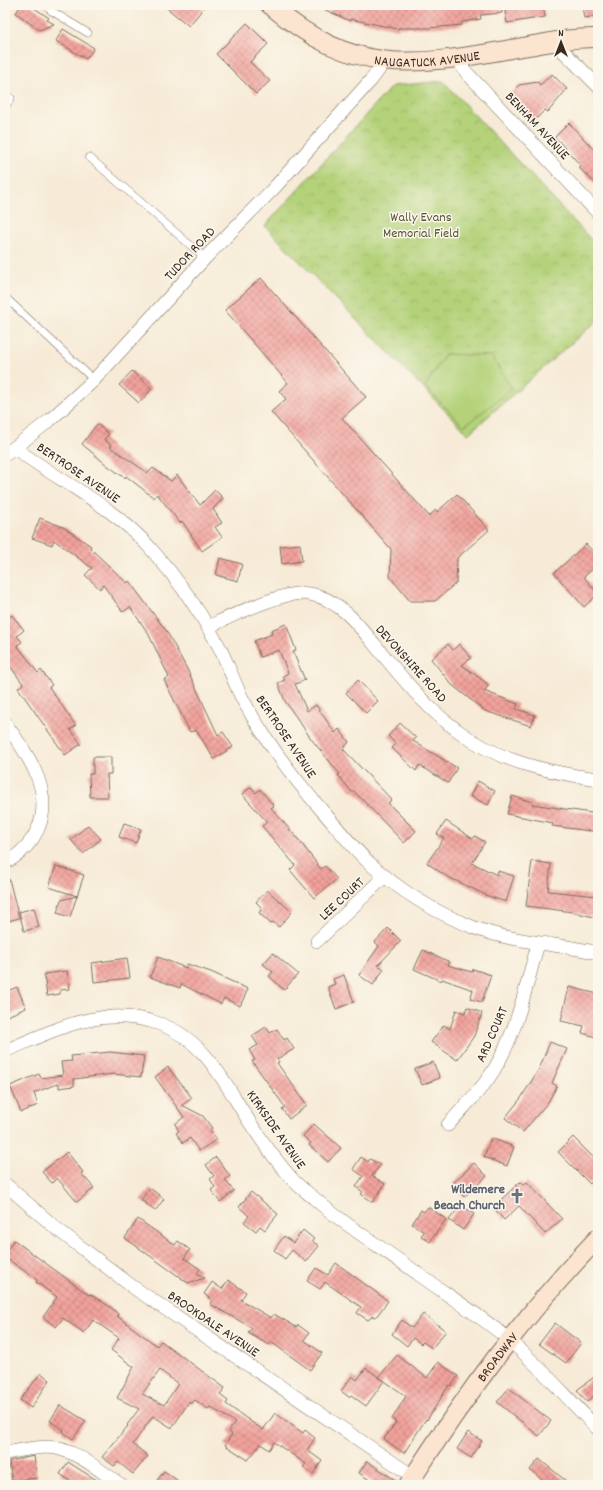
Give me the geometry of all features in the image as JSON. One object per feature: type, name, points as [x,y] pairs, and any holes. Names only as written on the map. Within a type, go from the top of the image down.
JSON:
[{"type":"street","name":"NAUGATUCK AVENUE","points":[[270,5],[286,18],[329,44],[364,58],[385,61],[425,62],[554,42],[598,38]]},
{"type":"street","points":[[554,42],[598,86]]},
{"type":"street","name":"BENHAM AVENUE","points":[[456,58],[466,72],[598,213]]},
{"type":"street","name":"TUDOR ROAD","points":[[10,451],[50,420],[94,380],[205,258],[275,187],[372,79],[385,61]]},
{"type":"street","name":"BERTROSE AVENUE","points":[[10,451],[34,462],[104,507],[127,525],[150,547],[173,575],[208,627],[217,643],[242,698],[275,751],[316,804],[350,842],[385,876],[410,895],[475,928],[508,938],[538,944],[581,948],[598,953]]},
{"type":"street","name":"DEVONSHIRE ROAD","points":[[208,627],[287,595],[301,593],[320,596],[348,614],[416,694],[456,730],[479,744],[523,764],[550,772],[598,779]]},
{"type":"street","points":[[5,723],[35,769],[43,799],[41,820],[35,835],[20,852],[5,862]]},
{"type":"street","name":"LEE COURT","points":[[317,941],[385,876]]},
{"type":"street","name":"ARD COURT","points":[[448,1125],[488,1078],[505,1047],[519,1014],[538,944]]},
{"type":"street","name":"KIRKSIDE AVENUE","points":[[5,1050],[72,1022],[93,1018],[135,1018],[177,1031],[194,1042],[208,1057],[227,1084],[254,1130],[293,1181],[339,1220],[400,1261],[508,1340],[598,1429]]},
{"type":"street","name":"BROOKDALE AVENUE","points":[[5,1184],[57,1229],[133,1287],[415,1482]]},
{"type":"street","name":"BROADWAY","points":[[415,1482],[446,1426],[508,1340],[562,1276],[598,1238]]},
{"type":"street","points":[[5,1453],[47,1447],[57,1448],[74,1454],[121,1485]]},
{"type":"lane","points":[[46,5],[50,10],[88,33]]},
{"type":"lane","points":[[5,94],[11,98],[5,107]]},
{"type":"lane","points":[[89,157],[205,258]]},
{"type":"lane","points":[[5,297],[94,380]]},
{"type":"green space","name":"Wally Evans Memorial Field","points":[[443,81],[598,247],[598,320],[468,434],[265,226],[392,86]]},
{"type":"green space","points":[[445,354],[491,356],[512,389],[464,426],[425,387]]},
{"type":"building","points":[[21,5],[30,5],[49,18],[47,20],[54,24],[39,30],[16,13]]},
{"type":"building","points":[[163,5],[206,5],[189,26]]},
{"type":"building","points":[[314,5],[501,5],[502,13],[480,15],[481,19],[462,22],[462,25],[398,29],[350,19],[350,21]]},
{"type":"building","points":[[504,5],[543,5],[545,17],[507,23]]},
{"type":"building","points":[[582,5],[598,5],[598,16],[584,18]]},
{"type":"building","points":[[247,23],[268,44],[250,62],[270,81],[256,94],[216,54]]},
{"type":"building","points":[[63,29],[94,48],[86,59],[56,41]]},
{"type":"building","points":[[552,74],[567,89],[548,112],[545,110],[533,122],[507,97],[519,85],[538,82],[540,85]]},
{"type":"building","points":[[569,123],[598,154],[598,186],[579,168],[581,166],[555,137]]},
{"type":"building","points":[[261,278],[366,397],[342,418],[429,516],[436,510],[437,512],[457,494],[489,530],[457,558],[456,583],[435,601],[410,601],[390,577],[391,549],[271,412],[286,399],[279,391],[288,383],[225,310]]},
{"type":"building","points":[[132,371],[152,389],[139,403],[119,385]]},
{"type":"building","points":[[97,424],[109,434],[104,439],[112,446],[110,447],[148,473],[153,468],[171,481],[177,475],[200,505],[215,490],[223,498],[213,509],[222,523],[215,527],[222,537],[202,551],[182,521],[180,523],[157,494],[154,498],[126,476],[125,478],[108,466],[82,444]]},
{"type":"building","points":[[40,518],[63,527],[91,546],[90,548],[127,583],[129,581],[167,632],[187,669],[218,735],[223,732],[233,747],[214,759],[196,730],[190,732],[164,680],[169,677],[148,633],[130,607],[123,612],[103,585],[100,589],[85,575],[92,568],[54,540],[52,545],[32,538]]},
{"type":"building","points":[[300,544],[302,561],[282,564],[280,546]]},
{"type":"building","points":[[586,544],[598,557],[598,564],[584,577],[598,594],[584,607],[554,573]]},
{"type":"building","points":[[220,558],[242,564],[238,581],[216,575]]},
{"type":"building","points":[[12,615],[24,630],[17,636],[22,642],[17,645],[38,673],[41,670],[52,685],[49,687],[76,726],[70,729],[81,744],[65,755],[18,688],[23,684],[5,659],[5,620]]},
{"type":"building","points":[[286,624],[296,650],[293,652],[305,680],[295,684],[307,711],[316,705],[335,733],[339,729],[349,742],[343,749],[392,800],[388,803],[416,831],[404,843],[354,791],[352,792],[338,775],[340,774],[312,740],[285,701],[278,683],[285,680],[283,676],[288,673],[279,650],[260,657],[254,641],[272,634],[271,630]]},
{"type":"building","points":[[448,644],[453,650],[459,644],[471,658],[462,665],[489,685],[484,691],[518,704],[516,709],[535,715],[531,726],[485,711],[452,685],[431,659]]},
{"type":"building","points":[[358,680],[378,701],[366,713],[346,693]]},
{"type":"building","points":[[400,723],[416,738],[413,741],[457,768],[448,783],[419,765],[416,771],[392,748],[396,744],[388,736]]},
{"type":"building","points":[[93,757],[111,757],[111,774],[107,774],[108,797],[90,797],[89,774],[93,774]]},
{"type":"building","points":[[478,781],[495,791],[488,805],[470,796]]},
{"type":"building","points":[[251,787],[256,793],[260,789],[274,806],[271,808],[298,839],[321,869],[325,866],[337,879],[314,898],[290,870],[295,865],[262,826],[267,822],[242,794]]},
{"type":"building","points":[[512,796],[533,802],[532,804],[598,814],[598,832],[552,826],[553,823],[507,814]]},
{"type":"building","points":[[446,821],[473,839],[475,836],[485,842],[472,863],[497,875],[498,871],[514,876],[506,902],[488,896],[446,876],[427,863],[444,838],[437,834]]},
{"type":"building","points":[[124,823],[141,829],[136,843],[119,837]]},
{"type":"building","points":[[88,825],[101,839],[83,854],[71,840]]},
{"type":"building","points":[[532,861],[551,864],[548,891],[598,896],[598,918],[573,912],[526,906]]},
{"type":"building","points":[[56,866],[84,875],[77,896],[49,887]]},
{"type":"building","points":[[9,879],[19,918],[5,922],[5,880]]},
{"type":"building","points":[[267,890],[292,912],[279,927],[273,922],[271,924],[259,913],[262,908],[256,902]]},
{"type":"building","points":[[77,896],[70,917],[57,913],[61,900]]},
{"type":"building","points":[[34,908],[39,927],[24,931],[19,912]]},
{"type":"building","points":[[388,928],[401,941],[378,965],[384,969],[373,985],[359,975],[379,946],[375,942]]},
{"type":"building","points":[[423,950],[450,962],[448,965],[472,972],[473,969],[491,975],[482,1002],[470,999],[473,990],[442,979],[441,981],[414,969]]},
{"type":"building","points":[[273,953],[298,974],[284,990],[269,976],[273,972],[263,964]]},
{"type":"building","points":[[158,957],[186,968],[187,964],[211,972],[248,989],[240,1006],[224,998],[221,1004],[181,984],[180,988],[150,977]]},
{"type":"building","points":[[127,958],[130,978],[94,982],[92,963]]},
{"type":"building","points":[[67,971],[70,989],[60,990],[60,994],[47,996],[44,974]]},
{"type":"building","points":[[344,975],[354,1002],[336,1009],[328,987],[335,984],[333,979]]},
{"type":"building","points":[[17,987],[26,1008],[5,1017],[5,992]]},
{"type":"building","points":[[569,987],[598,994],[598,1029],[596,1037],[582,1033],[584,1026],[561,1021]]},
{"type":"building","points":[[467,1007],[482,1013],[474,1036],[457,1060],[431,1042],[444,1025],[450,1029],[456,1010],[465,1013]]},
{"type":"building","points":[[266,1027],[270,1033],[277,1029],[284,1040],[287,1038],[294,1049],[277,1059],[279,1062],[277,1063],[307,1105],[289,1119],[282,1109],[285,1107],[252,1061],[255,1060],[249,1050],[258,1045],[252,1036]]},
{"type":"building","points":[[550,1042],[567,1049],[552,1083],[557,1086],[548,1102],[523,1132],[505,1118],[521,1098],[539,1069]]},
{"type":"building","points":[[110,1052],[144,1056],[141,1077],[113,1074],[74,1079],[74,1086],[59,1088],[59,1083],[34,1093],[38,1105],[21,1112],[10,1086],[39,1074],[41,1078],[63,1075],[61,1062],[72,1061],[71,1056]]},
{"type":"building","points":[[433,1062],[440,1078],[422,1085],[415,1069]]},
{"type":"building","points":[[168,1067],[192,1098],[182,1105],[203,1116],[212,1128],[210,1130],[217,1139],[199,1151],[190,1138],[183,1143],[176,1133],[179,1131],[175,1124],[184,1117],[155,1077]]},
{"type":"building","points":[[314,1124],[341,1148],[328,1162],[309,1145],[311,1143],[303,1136]]},
{"type":"building","points":[[573,1137],[598,1162],[598,1176],[590,1184],[558,1152]]},
{"type":"building","points":[[491,1138],[514,1147],[507,1166],[484,1157]]},
{"type":"building","points":[[67,1152],[83,1172],[81,1173],[94,1188],[77,1202],[57,1178],[52,1183],[42,1172]]},
{"type":"building","points":[[216,1157],[230,1176],[225,1180],[234,1191],[220,1202],[211,1190],[215,1187],[210,1179],[214,1176],[206,1165]]},
{"type":"building","points":[[361,1157],[368,1162],[370,1159],[380,1165],[372,1176],[385,1184],[373,1202],[361,1194],[363,1192],[356,1187],[363,1176],[353,1169]]},
{"type":"building","points":[[474,1163],[487,1176],[464,1197],[452,1184]]},
{"type":"building","points":[[520,1182],[523,1185],[527,1182],[562,1219],[545,1234],[519,1206],[504,1220],[493,1207]]},
{"type":"building","points":[[150,1188],[164,1199],[155,1211],[141,1200]]},
{"type":"building","points":[[251,1192],[278,1214],[265,1230],[260,1226],[256,1231],[244,1222],[249,1216],[239,1207]]},
{"type":"building","points":[[461,1205],[474,1214],[463,1230],[449,1220]]},
{"type":"building","points":[[428,1207],[446,1219],[430,1242],[421,1236],[424,1232],[412,1224],[421,1210],[424,1212]]},
{"type":"building","points":[[138,1219],[175,1245],[178,1241],[190,1250],[184,1258],[200,1269],[197,1273],[205,1278],[188,1283],[125,1238]]},
{"type":"building","points":[[303,1230],[314,1239],[312,1241],[319,1246],[306,1262],[292,1250],[285,1259],[274,1250],[284,1236],[293,1243]]},
{"type":"building","points":[[14,1240],[89,1295],[90,1294],[113,1309],[118,1314],[117,1316],[157,1346],[161,1341],[225,1388],[220,1395],[228,1401],[226,1404],[263,1430],[275,1413],[303,1433],[305,1430],[315,1438],[307,1450],[322,1461],[313,1474],[303,1467],[306,1464],[274,1442],[269,1450],[261,1444],[248,1460],[225,1445],[232,1434],[228,1431],[235,1422],[210,1407],[208,1409],[195,1400],[191,1404],[189,1402],[172,1428],[153,1416],[133,1444],[148,1456],[133,1474],[118,1462],[114,1466],[102,1457],[128,1426],[127,1425],[139,1409],[117,1398],[134,1367],[111,1350],[119,1338],[93,1320],[84,1333],[63,1318],[56,1327],[43,1317],[57,1297],[36,1282],[37,1280],[5,1257],[5,1253]],"holes":[[[160,1370],[178,1384],[164,1405],[142,1394]]]},
{"type":"building","points":[[336,1263],[388,1301],[376,1317],[373,1316],[368,1320],[357,1313],[361,1307],[325,1282],[320,1289],[307,1281],[316,1268],[328,1275]]},
{"type":"building","points":[[228,1280],[246,1292],[241,1300],[271,1318],[274,1314],[296,1327],[298,1325],[309,1333],[304,1340],[322,1353],[310,1370],[271,1342],[269,1345],[248,1333],[252,1328],[210,1304],[212,1300],[204,1294],[212,1282],[222,1289]]},
{"type":"building","points":[[423,1314],[446,1331],[432,1348],[423,1342],[421,1344],[413,1338],[407,1346],[392,1334],[402,1320],[412,1328]]},
{"type":"building","points":[[555,1323],[581,1343],[566,1363],[539,1344]]},
{"type":"building","points":[[397,1355],[427,1378],[438,1362],[458,1376],[451,1386],[449,1385],[404,1453],[384,1439],[396,1422],[392,1419],[406,1396],[379,1377]]},
{"type":"building","points":[[366,1368],[384,1381],[366,1406],[351,1395],[349,1397],[341,1391],[352,1376],[357,1380]]},
{"type":"building","points":[[41,1373],[50,1380],[31,1408],[20,1400]]},
{"type":"building","points":[[598,1374],[598,1393],[587,1402],[577,1390]]},
{"type":"building","points":[[509,1388],[551,1421],[539,1436],[497,1402]]},
{"type":"building","points":[[60,1405],[86,1421],[73,1439],[63,1432],[64,1430],[50,1421]]},
{"type":"building","points":[[468,1432],[482,1441],[471,1458],[457,1449]]},
{"type":"building","points":[[34,1456],[37,1478],[12,1481],[9,1461]]},
{"type":"building","points":[[539,1459],[571,1485],[549,1485],[530,1470]]},
{"type":"building","points":[[367,1461],[398,1482],[398,1485],[377,1485],[359,1473]]},
{"type":"building","points":[[68,1462],[105,1485],[76,1485],[60,1474]]},
{"type":"building","points":[[164,1471],[184,1485],[154,1485]]},
{"type":"place","name":"Wildemere Beach Church","points":[[517,1196]]}]
